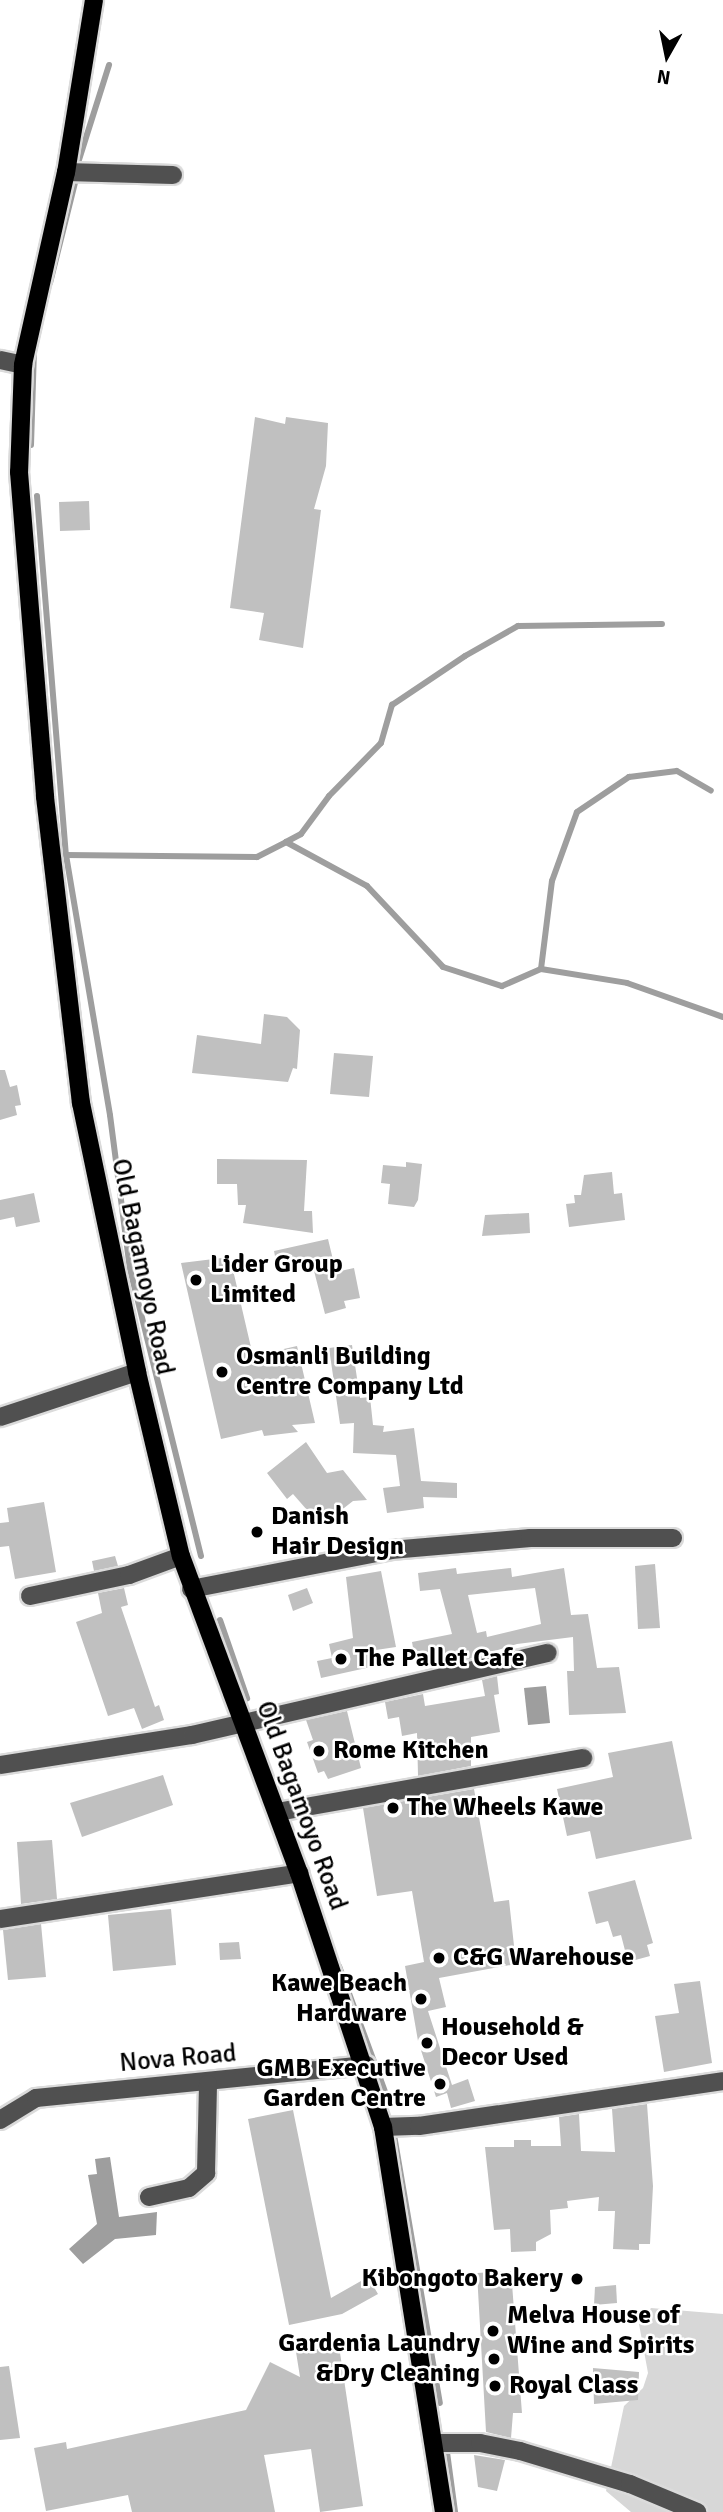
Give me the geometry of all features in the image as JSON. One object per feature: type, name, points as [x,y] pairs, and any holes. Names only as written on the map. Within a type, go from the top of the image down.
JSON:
[{"type":"main road","name":"Old Bagamoyo Road","points":[[94,0],[66,172],[23,365],[19,471],[44,797],[81,1104],[137,1372],[181,1556],[191,1589],[299,1873],[366,2065],[383,2127],[436,2442],[444,2512]]},
{"type":"street","points":[[66,172],[173,175]]},
{"type":"street","points":[[0,360],[23,365]]},
{"type":"street","points":[[0,1417],[137,1372]]},
{"type":"street","points":[[191,1589],[391,1550],[530,1538],[673,1538]]},
{"type":"street","points":[[30,1596],[129,1575],[181,1556]]},
{"type":"street","points":[[0,1765],[92,1754],[548,1653]]},
{"type":"street","points":[[277,1812],[583,1758]]},
{"type":"street","points":[[0,1919],[299,1873]]},
{"type":"street","name":"Nova Road","points":[[0,2120],[36,2098],[208,2084],[366,2065]]},
{"type":"street","points":[[383,2127],[419,2126],[723,2081]]},
{"type":"street","points":[[149,2197],[189,2188],[206,2173],[208,2084]]},
{"type":"street","points":[[436,2442],[480,2443],[520,2451],[630,2484],[697,2512]]},
{"type":"shaded area","points":[[546,1686],[550,1723],[528,1725],[524,1688]]},
{"type":"shaded area","points":[[110,2157],[119,2217],[157,2212],[156,2235],[115,2239],[83,2264],[69,2249],[97,2224],[88,2175],[97,2174],[95,2159]]},
{"type":"shaded area","points":[[651,2308],[723,2314],[723,2512],[631,2512],[606,2491],[624,2406],[643,2388],[648,2373],[639,2324]]},
{"type":"building","points":[[255,417],[285,424],[286,417],[328,423],[326,466],[314,509],[321,510],[303,648],[259,640],[264,613],[230,608]]},
{"type":"building","points":[[89,501],[90,530],[60,531],[59,502]]},
{"type":"building","points":[[264,1014],[287,1017],[300,1030],[297,1069],[293,1068],[288,1082],[192,1073],[197,1035],[261,1044]]},
{"type":"building","points":[[334,1053],[373,1056],[369,1097],[330,1094]]},
{"type":"building","points":[[0,1070],[5,1070],[10,1087],[17,1085],[21,1105],[15,1106],[17,1115],[0,1120]]},
{"type":"building","points":[[217,1159],[307,1160],[304,1211],[312,1211],[313,1233],[243,1223],[246,1205],[238,1205],[237,1184],[217,1184]]},
{"type":"building","points":[[406,1162],[422,1164],[418,1200],[414,1207],[388,1204],[390,1184],[381,1183],[383,1165],[406,1167]]},
{"type":"building","points":[[612,1172],[614,1194],[622,1193],[625,1220],[569,1227],[566,1204],[575,1203],[574,1195],[581,1195],[584,1175]]},
{"type":"building","points":[[34,1193],[40,1222],[16,1227],[14,1217],[0,1220],[0,1200]]},
{"type":"building","points":[[529,1213],[530,1233],[482,1236],[485,1215]]},
{"type":"building","points":[[328,1239],[336,1272],[354,1268],[360,1298],[344,1301],[346,1308],[325,1314],[311,1259],[277,1267],[274,1251]]},
{"type":"building","points":[[230,1257],[253,1356],[297,1346],[315,1423],[292,1425],[298,1432],[264,1436],[262,1430],[221,1439],[181,1263]]},
{"type":"building","points":[[352,1345],[360,1398],[370,1397],[373,1425],[384,1426],[383,1432],[414,1428],[421,1481],[457,1483],[457,1498],[423,1497],[424,1508],[387,1513],[383,1488],[400,1486],[396,1455],[353,1453],[354,1423],[340,1424],[329,1348]]},
{"type":"building","points":[[306,1442],[327,1473],[343,1470],[367,1500],[353,1501],[321,1526],[293,1494],[287,1499],[267,1473]]},
{"type":"building","points":[[44,1502],[56,1572],[15,1579],[9,1546],[0,1547],[0,1523],[9,1522],[7,1508]]},
{"type":"building","points":[[115,1556],[118,1566],[94,1571],[92,1561]]},
{"type":"building","points":[[655,1564],[660,1628],[638,1629],[635,1566]]},
{"type":"building","points":[[456,1568],[457,1574],[511,1568],[512,1577],[564,1568],[571,1615],[588,1614],[597,1668],[619,1667],[626,1713],[569,1715],[567,1671],[574,1671],[573,1637],[517,1644],[456,1663],[454,1652],[415,1659],[412,1642],[452,1634],[440,1589],[420,1591],[418,1573]],"holes":[[[535,1588],[541,1624],[487,1637],[486,1631],[477,1633],[468,1595]]]},
{"type":"building","points":[[381,1571],[396,1647],[376,1650],[380,1665],[321,1678],[317,1661],[332,1658],[329,1644],[353,1638],[346,1577]]},
{"type":"building","points":[[124,1588],[128,1605],[121,1607],[155,1707],[159,1705],[164,1720],[142,1729],[134,1708],[108,1716],[76,1622],[102,1613],[98,1593]]},
{"type":"building","points":[[307,1588],[313,1603],[293,1611],[288,1595]]},
{"type":"building","points":[[497,1676],[499,1694],[494,1695],[500,1732],[471,1737],[471,1766],[418,1776],[417,1733],[402,1736],[399,1717],[388,1719],[385,1702],[423,1694],[425,1706],[485,1696],[482,1680]]},
{"type":"building","points":[[347,1711],[361,1768],[328,1779],[324,1771],[318,1773],[307,1742],[313,1740],[306,1720]]},
{"type":"building","points":[[672,1741],[692,1839],[596,1859],[590,1831],[567,1836],[557,1789],[613,1777],[608,1753]]},
{"type":"building","points":[[163,1775],[173,1805],[82,1837],[70,1803]]},
{"type":"building","points":[[474,1789],[494,1902],[509,1900],[516,1964],[439,1978],[446,2007],[428,2011],[452,2085],[468,2079],[475,2101],[451,2108],[447,2093],[436,2097],[418,2041],[405,1966],[424,1962],[412,1891],[377,1896],[363,1808]]},
{"type":"building","points":[[52,1840],[57,1899],[21,1904],[17,1842]]},
{"type":"building","points":[[635,1880],[653,1943],[647,1945],[650,1956],[628,1962],[621,1935],[613,1937],[608,1921],[596,1924],[588,1892]]},
{"type":"building","points":[[171,1909],[176,1965],[113,1971],[108,1915]]},
{"type":"building","points":[[41,1924],[46,1977],[8,1980],[3,1930]]},
{"type":"building","points":[[239,1942],[241,1959],[220,1960],[219,1943]]},
{"type":"building","points":[[700,1981],[712,2063],[664,2072],[655,2016],[679,2013],[674,1984]]},
{"type":"building","points":[[647,2104],[653,2186],[650,2244],[639,2244],[639,2250],[613,2249],[615,2211],[598,2211],[599,2197],[567,2201],[568,2208],[550,2210],[551,2234],[536,2242],[536,2251],[511,2252],[510,2229],[494,2230],[485,2147],[514,2147],[514,2140],[531,2140],[531,2146],[561,2146],[559,2117],[579,2114],[581,2151],[615,2152],[612,2109]]},
{"type":"building","points":[[293,2110],[331,2298],[368,2277],[378,2294],[342,2314],[289,2325],[248,2119]]},
{"type":"building","points":[[511,2271],[522,2413],[513,2413],[511,2438],[486,2432],[477,2273]]},
{"type":"building","points":[[616,2285],[617,2303],[594,2305],[595,2287]]},
{"type":"building","points":[[339,2346],[363,2506],[320,2512],[311,2449],[264,2455],[275,2512],[132,2512],[128,2495],[46,2511],[34,2448],[66,2442],[67,2449],[246,2410],[270,2362],[300,2377],[296,2352]]},
{"type":"building","points":[[9,2366],[20,2438],[0,2440],[0,2367]]},
{"type":"building","points":[[593,2368],[639,2372],[638,2400],[594,2404]]},
{"type":"building","points":[[474,2455],[505,2460],[497,2491],[478,2487]]},
{"type":"waterway","points":[[77,166],[109,65]]},
{"type":"waterway","points":[[50,283],[75,183]]},
{"type":"waterway","points":[[31,445],[34,352]]},
{"type":"waterway","points":[[37,496],[66,855]]},
{"type":"waterway","points":[[286,842],[301,834],[329,796],[381,743],[392,705],[465,656],[518,626],[662,624]]},
{"type":"waterway","points":[[541,969],[552,881],[577,812],[629,777],[677,771],[711,791]]},
{"type":"waterway","points":[[201,1556],[130,1269],[110,1115],[66,855],[257,857],[286,842],[367,886],[443,967],[502,986],[541,969],[627,983],[723,1017]]},
{"type":"waterway","points":[[220,1620],[247,1698]]},
{"type":"waterway","points":[[339,1966],[388,2100]]},
{"type":"waterway","points":[[393,2129],[440,2403]]},
{"type":"waterway","points":[[446,2445],[455,2512]]},
{"type":"place","name":"Lider Group Limited","points":[[196,1280]]},
{"type":"place","name":"Osmanli Building Centre Company Ltd","points":[[222,1372]]},
{"type":"place","name":"Danish Hair Design","points":[[257,1532]]},
{"type":"place","name":"The Pallet Cafe","points":[[341,1659]]},
{"type":"place","name":"Rome Kitchen","points":[[319,1751]]},
{"type":"place","name":"The Wheels Kawe","points":[[393,1808]]},
{"type":"place","name":"C&G Warehouse","points":[[439,1958]]},
{"type":"place","name":"Kawe Beach Hardware","points":[[421,1999]]},
{"type":"place","name":"Household & Decor Used","points":[[427,2043]]},
{"type":"place","name":"GMB Executive Garden Centre","points":[[440,2084]]},
{"type":"place","name":"Kibongoto Bakery","points":[[577,2279]]},
{"type":"place","name":"Melva House of Wine and Spirits","points":[[493,2331]]},
{"type":"place","name":"Gardenia Laundry &Dry Cleaning","points":[[494,2359]]},
{"type":"place","name":"Royal Class","points":[[495,2386]]}]
